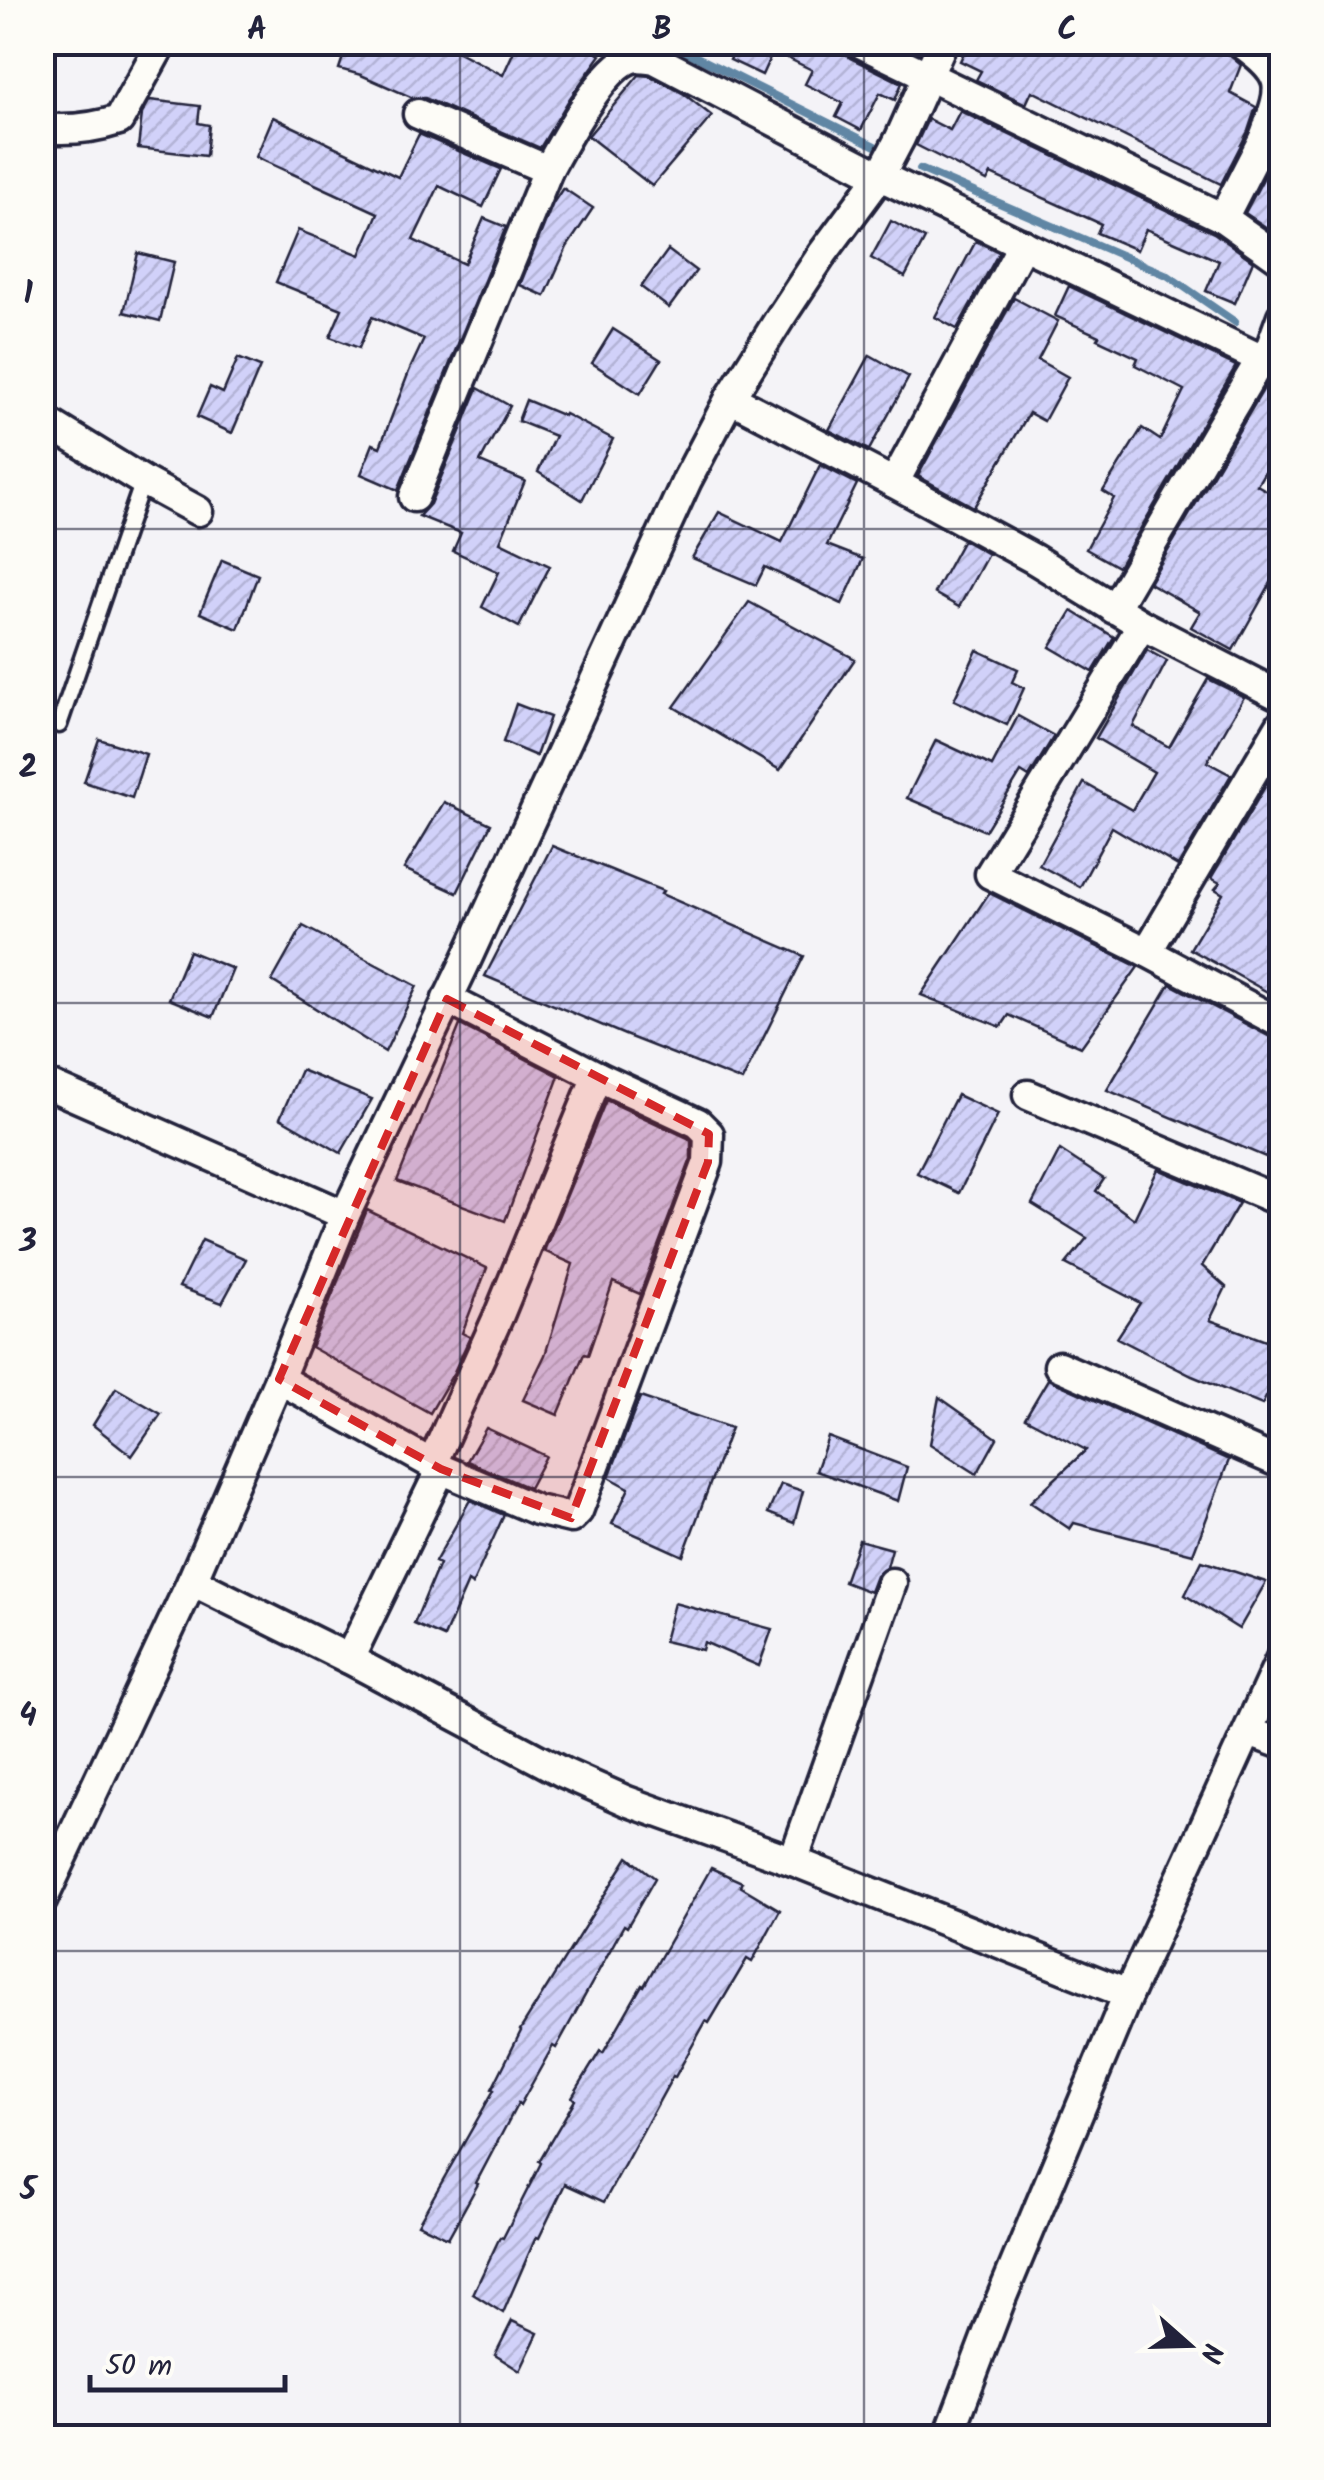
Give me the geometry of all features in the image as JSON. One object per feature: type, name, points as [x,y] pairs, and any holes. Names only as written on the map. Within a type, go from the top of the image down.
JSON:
[{"type":"street","points":[[42,128],[100,126],[119,120],[162,42]]},
{"type":"street","points":[[858,42],[1223,218],[1282,260]]},
{"type":"street","points":[[42,1901],[192,1581],[345,1215],[686,480],[730,398],[823,253],[880,176],[944,42]]},
{"type":"street","points":[[1223,218],[1272,142],[1276,105],[1278,84],[1274,70],[1240,42]]},
{"type":"street","points":[[414,497],[548,170],[587,103],[618,67],[628,59],[642,56],[655,59],[880,176],[1262,358]]},
{"type":"street","points":[[418,114],[548,170]]},
{"type":"street","points":[[894,483],[1023,244]]},
{"type":"street","points":[[1114,609],[1270,350],[1282,316]]},
{"type":"street","points":[[730,398],[894,483],[1034,559],[1142,625],[1282,697]]},
{"type":"street","points":[[42,419],[198,510]]},
{"type":"street","points":[[1142,625],[990,874],[1282,1024]]},
{"type":"street","points":[[1147,952],[1282,724]]},
{"type":"street","points":[[279,1379],[437,1466],[537,1510],[571,1518],[578,1511],[708,1162],[709,1134],[698,1123],[448,999]]},
{"type":"street","points":[[349,1659],[437,1466],[597,1076]]},
{"type":"street","points":[[42,1082],[345,1215]]},
{"type":"street","points":[[1028,1095],[1282,1202]]},
{"type":"street","points":[[1059,1366],[1282,1464]]},
{"type":"street","points":[[192,1581],[349,1659],[564,1774],[1128,1994]]},
{"type":"street","points":[[792,1861],[892,1583]]},
{"type":"street","points":[[948,2438],[1000,2301],[1128,1994],[1282,1656]]},
{"type":"street","points":[[1249,1732],[1282,1744]]},
{"type":"lane","points":[[59,726],[143,481]]},
{"type":"highlighted area","points":[[447,999],[709,1134],[708,1162],[571,1518],[441,1469],[279,1379]]},
{"type":"building","points":[[348,42],[439,42],[503,75],[518,42],[578,42],[601,55],[540,148],[425,98],[413,98],[339,69]]},
{"type":"building","points":[[738,42],[841,42],[850,58],[902,83],[895,100],[880,93],[861,130],[836,117],[843,103],[805,84],[812,70],[773,51],[762,75],[730,60]]},
{"type":"building","points":[[969,42],[1223,42],[1229,55],[1241,65],[1230,93],[1256,107],[1221,184],[1032,91],[1026,104],[976,80],[981,71],[960,61]]},
{"type":"building","points":[[639,75],[650,76],[684,94],[712,116],[652,186],[588,136]]},
{"type":"building","points":[[150,100],[200,106],[198,123],[209,125],[206,156],[138,148],[142,114]]},
{"type":"building","points":[[960,111],[1214,233],[1253,261],[1235,303],[1206,291],[1219,261],[1146,229],[1137,250],[1097,233],[1101,224],[991,174],[987,181],[916,145],[928,119],[950,130]]},
{"type":"building","points":[[273,117],[398,177],[419,134],[501,169],[483,207],[439,186],[413,240],[464,264],[484,218],[506,227],[398,490],[361,474],[373,444],[380,447],[424,339],[372,317],[359,348],[330,337],[342,309],[276,282],[298,230],[360,255],[378,213],[256,157]]},
{"type":"building","points":[[1271,164],[1282,169],[1282,238],[1245,213]]},
{"type":"building","points":[[563,188],[593,208],[567,247],[545,296],[520,285],[553,203]]},
{"type":"building","points":[[891,221],[925,239],[905,277],[871,258]]},
{"type":"building","points":[[976,241],[999,252],[957,329],[935,317]]},
{"type":"building","points":[[668,250],[696,271],[669,308],[641,287]]},
{"type":"building","points":[[138,253],[174,262],[160,321],[124,312]]},
{"type":"building","points":[[1069,286],[1236,366],[1118,567],[1086,549],[1114,498],[1103,491],[1142,428],[1160,440],[1184,390],[1135,365],[1138,358],[1055,316]]},
{"type":"building","points":[[1014,298],[1058,321],[1038,360],[1068,377],[1044,421],[1029,413],[974,507],[918,476]]},
{"type":"building","points":[[613,329],[661,360],[640,394],[592,363]]},
{"type":"building","points":[[870,355],[909,377],[869,450],[829,430]]},
{"type":"building","points":[[238,358],[260,367],[232,433],[197,417],[210,387],[223,393]]},
{"type":"building","points":[[1273,373],[1282,378],[1282,442],[1257,485],[1282,499],[1282,563],[1233,650],[1191,627],[1200,612],[1149,583]]},
{"type":"building","points":[[478,388],[510,406],[480,462],[525,481],[500,542],[550,566],[519,627],[482,607],[499,572],[453,551],[461,533],[419,516],[430,504]]},
{"type":"building","points":[[526,400],[565,414],[613,439],[582,500],[538,472],[555,436],[518,421]]},
{"type":"building","points":[[820,465],[857,484],[827,545],[863,559],[842,604],[765,567],[756,585],[692,558],[719,512],[782,542]]},
{"type":"building","points":[[963,540],[988,554],[959,607],[934,593]]},
{"type":"building","points":[[222,560],[258,575],[238,629],[200,613]]},
{"type":"building","points":[[749,602],[855,659],[780,770],[674,707]]},
{"type":"building","points":[[1072,611],[1114,637],[1093,672],[1050,647]]},
{"type":"building","points":[[977,650],[1018,669],[1012,682],[1024,688],[1007,725],[954,700]]},
{"type":"building","points":[[1147,650],[1167,661],[1133,726],[1169,747],[1208,679],[1244,697],[1207,762],[1231,775],[1178,866],[1112,827],[1080,887],[1039,865],[1084,783],[1132,810],[1154,772],[1096,738]]},
{"type":"building","points":[[516,704],[550,717],[536,756],[503,742]]},
{"type":"building","points":[[1018,716],[1054,736],[1029,777],[1021,772],[985,831],[907,798],[936,740],[992,766]]},
{"type":"building","points":[[99,739],[146,754],[132,798],[84,782]]},
{"type":"building","points":[[1282,758],[1282,1000],[1190,949],[1223,894],[1215,889],[1220,883],[1211,878]]},
{"type":"building","points":[[444,802],[491,824],[457,893],[404,869]]},
{"type":"building","points":[[552,846],[663,891],[661,894],[804,956],[742,1081],[485,976]]},
{"type":"building","points":[[989,893],[1138,967],[1081,1047],[1009,1015],[1001,1027],[921,995]]},
{"type":"building","points":[[303,926],[417,986],[385,1052],[272,981]]},
{"type":"building","points":[[189,951],[233,969],[213,1017],[169,999]]},
{"type":"building","points":[[1170,984],[1282,1041],[1282,1164],[1107,1090]]},
{"type":"building","points":[[460,1025],[559,1076],[505,1221],[397,1181]]},
{"type":"building","points":[[301,1070],[372,1099],[341,1153],[280,1118]]},
{"type":"building","points":[[957,1095],[998,1114],[959,1193],[917,1173]]},
{"type":"building","points":[[606,1100],[688,1138],[691,1159],[640,1294],[613,1282],[588,1355],[584,1354],[558,1415],[523,1400],[545,1355],[573,1264],[544,1251]]},
{"type":"building","points":[[1060,1150],[1104,1179],[1096,1191],[1134,1219],[1158,1169],[1239,1203],[1202,1266],[1226,1287],[1210,1320],[1282,1347],[1282,1365],[1262,1405],[1192,1376],[1117,1338],[1140,1303],[1066,1264],[1087,1238],[1032,1204]]},
{"type":"building","points":[[367,1210],[487,1268],[462,1333],[470,1337],[430,1413],[311,1347]]},
{"type":"building","points":[[202,1240],[246,1259],[222,1303],[179,1287]]},
{"type":"building","points":[[1048,1379],[1229,1460],[1193,1554],[1074,1523],[1070,1529],[1030,1502],[1086,1450],[1025,1418]]},
{"type":"building","points":[[116,1388],[161,1414],[132,1456],[93,1425]]},
{"type":"building","points":[[640,1397],[731,1428],[683,1556],[612,1524],[629,1488],[609,1477]]},
{"type":"building","points":[[939,1397],[997,1438],[977,1474],[930,1444]]},
{"type":"building","points":[[486,1428],[546,1456],[529,1488],[467,1461]]},
{"type":"building","points":[[828,1437],[907,1467],[898,1501],[816,1471]]},
{"type":"building","points":[[781,1484],[803,1491],[794,1523],[768,1513]]},
{"type":"building","points":[[470,1500],[504,1515],[444,1637],[414,1624],[439,1564],[435,1562]]},
{"type":"building","points":[[859,1540],[892,1549],[887,1567],[876,1576],[870,1592],[844,1582]]},
{"type":"building","points":[[1202,1561],[1266,1582],[1239,1629],[1185,1595]]},
{"type":"building","points":[[674,1603],[772,1629],[759,1666],[704,1642],[702,1650],[664,1641]]},
{"type":"building","points":[[628,1857],[655,1878],[627,1927],[624,1925],[556,2048],[553,2046],[518,2103],[448,2238],[418,2224],[494,2090],[520,2030]]},
{"type":"building","points":[[711,1868],[742,1882],[740,1886],[780,1910],[752,1962],[747,1959],[709,2023],[706,2021],[604,2202],[565,2184],[539,2238],[536,2237],[503,2313],[473,2294],[539,2161],[575,2100],[572,2097],[644,1986]]},
{"type":"building","points":[[512,2321],[538,2333],[520,2371],[495,2355]]},
{"type":"waterway","points":[[667,42],[875,146]]},
{"type":"waterway","points":[[920,169],[1167,275],[1235,322]]}]
